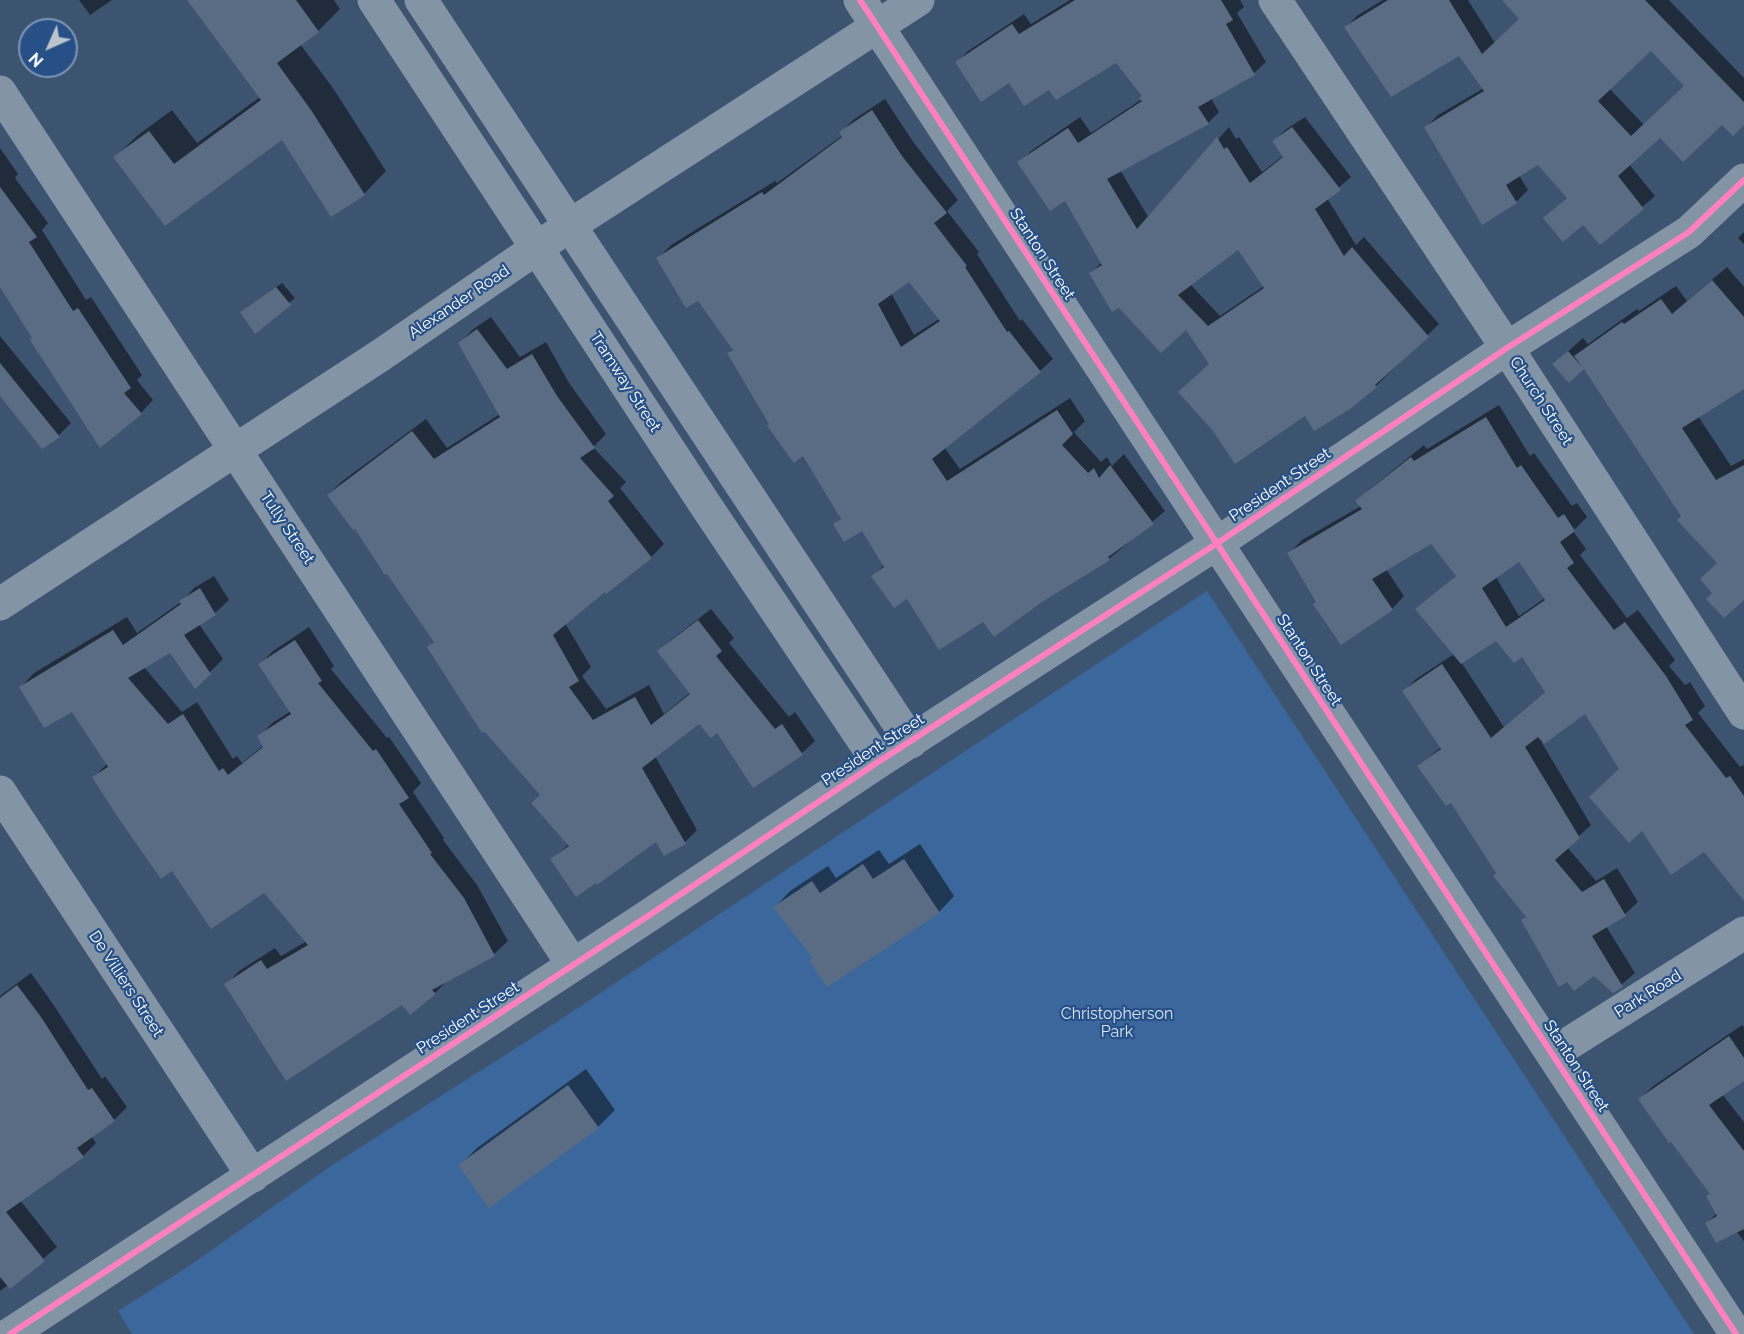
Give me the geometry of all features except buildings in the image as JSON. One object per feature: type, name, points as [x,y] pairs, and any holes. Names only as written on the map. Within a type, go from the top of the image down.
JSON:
[{"type":"street","name":"Tramway Street","points":[[374,0],[708,509],[878,762]]},
{"type":"street","points":[[421,0],[911,742]]},
{"type":"street","name":"Alexander Road","points":[[0,604],[381,355],[569,226],[869,13],[918,0]]},
{"type":"street","name":"Church Street","points":[[1275,0],[1507,348],[1744,713]]},
{"type":"street","name":"Stanton Street","points":[[869,13],[1736,1334]]},
{"type":"street","name":"Tully Street","points":[[0,92],[573,965]]},
{"type":"street","name":"President Street","points":[[10,1334],[878,762],[1216,544],[1507,348],[1689,232],[1744,180]]},
{"type":"street","points":[[708,509],[742,488]]},
{"type":"street","name":"De Villiers Street","points":[[0,792],[253,1176]]},
{"type":"street","name":"Park Road","points":[[1552,1054],[1744,933]]},
{"type":"green space","name":"Christopherson Park","points":[[1207,591],[1694,1334],[132,1334],[118,1311],[189,1266],[331,1166],[549,1027]]},
{"type":"cycle path","points":[[860,0],[1736,1334]]},
{"type":"cycle path","points":[[10,1334],[648,916],[878,762],[1216,544],[1507,348],[1689,232],[1744,180]]}]
